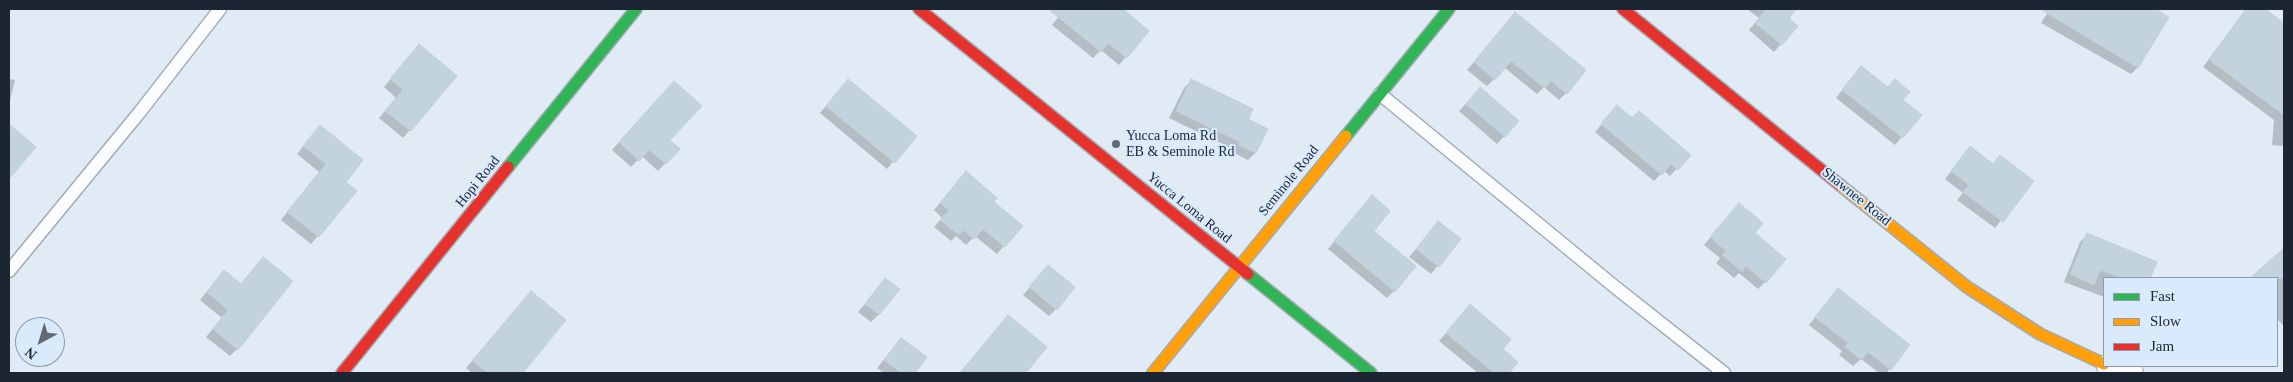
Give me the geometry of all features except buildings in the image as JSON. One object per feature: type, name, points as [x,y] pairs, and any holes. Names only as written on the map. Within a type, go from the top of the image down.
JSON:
[{"type":"street","name":"Hopi Road","points":[[342,373],[636,9]]},
{"type":"street","name":"Yucca Loma Road","points":[[919,9],[1371,373]]},
{"type":"street","name":"Seminole Road","points":[[1153,373],[1449,9]]},
{"type":"street","name":"Shawnee Road","points":[[1622,9],[1967,287],[2040,334],[2103,364]]},
{"type":"street","points":[[2112,367],[2131,373]]},
{"type":"lane","points":[[9,271],[139,113],[220,9]]},
{"type":"lane","points":[[1380,94],[1615,287],[1724,373]]},
{"type":"traffic: fast","points":[[508,167],[636,9]]},
{"type":"traffic: fast","points":[[1346,136],[1449,9]]},
{"type":"traffic: fast","points":[[1248,274],[1371,373]]},
{"type":"traffic: slow","points":[[1153,373],[1346,136]]},
{"type":"traffic: slow","points":[[1840,185],[1967,287],[2040,334],[2103,364]]},
{"type":"traffic: jam","points":[[919,9],[1248,274]]},
{"type":"traffic: jam","points":[[1623,9],[1840,185]]},
{"type":"traffic: jam","points":[[342,373],[508,167]]},
{"type":"place","name":"Yucca Loma Rd EB & Seminole Rd","points":[[1116,144]]}]
